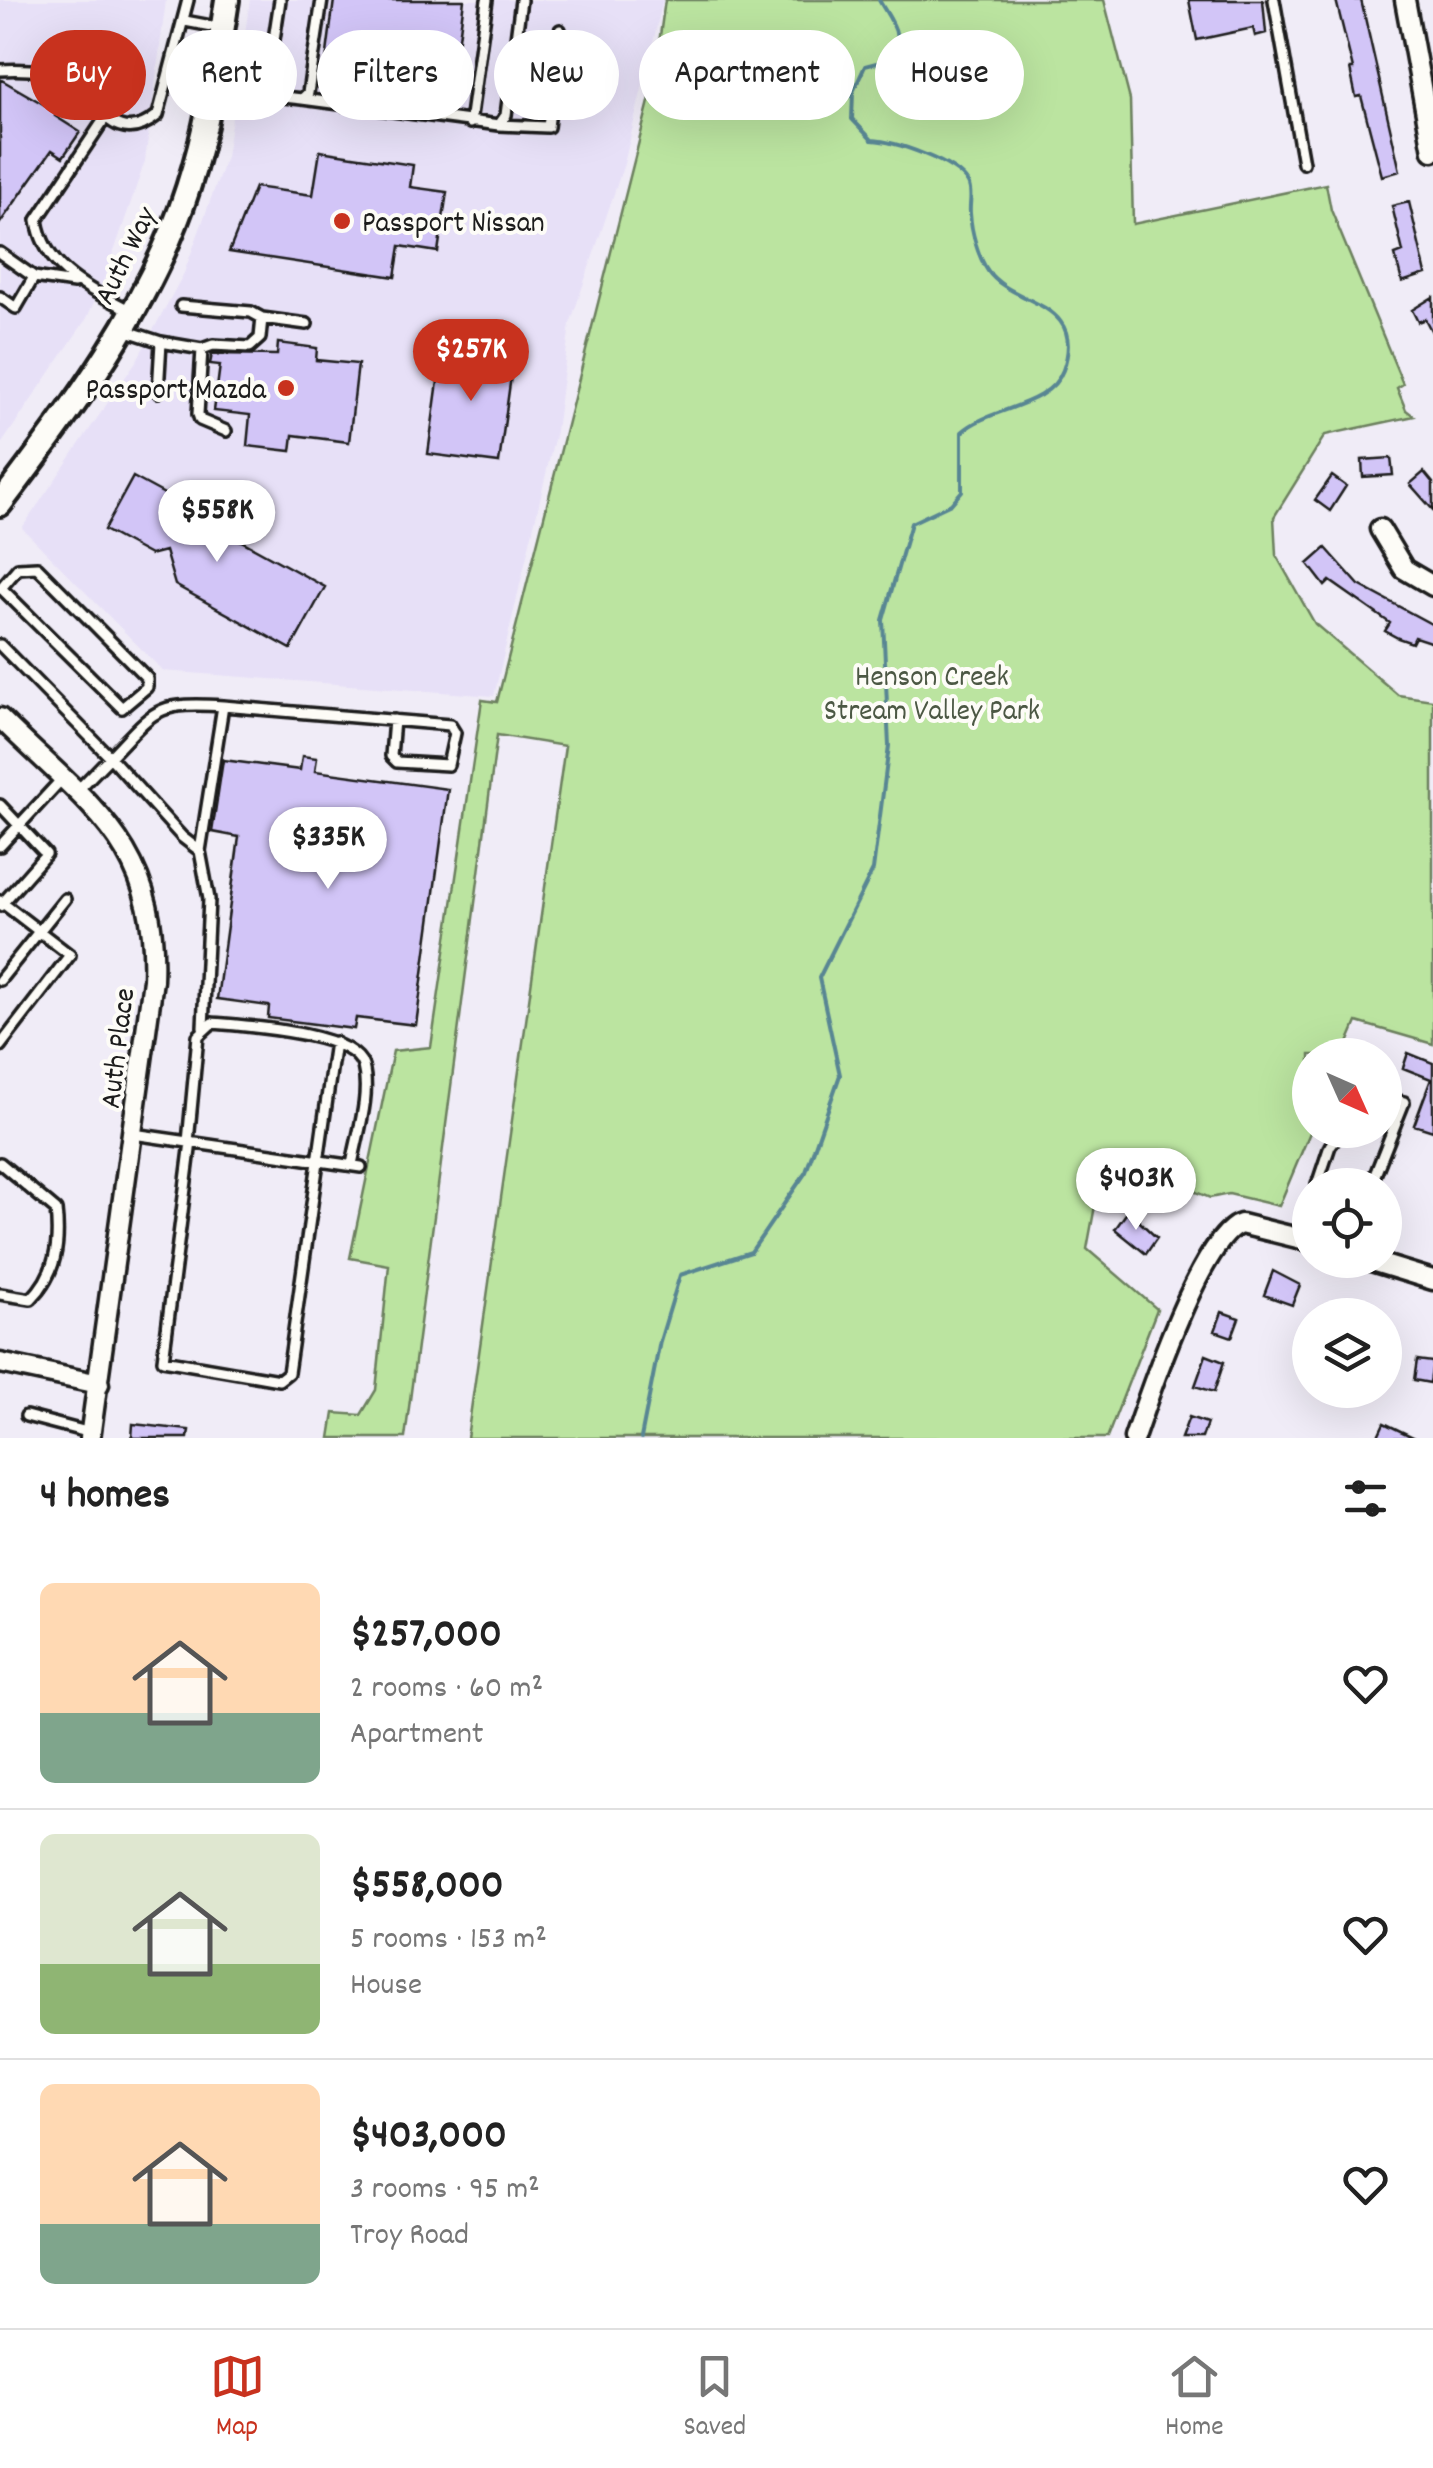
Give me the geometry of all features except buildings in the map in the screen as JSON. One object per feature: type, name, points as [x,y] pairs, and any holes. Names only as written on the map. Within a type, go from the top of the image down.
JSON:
[{"type":"street","name":"Auth Way","points":[[0,504],[64,419],[126,320],[164,248],[187,192],[205,131],[227,0]]},
{"type":"street","points":[[1404,0],[1433,151]]},
{"type":"street","points":[[1380,529],[1404,569],[1433,586]]},
{"type":"street","name":"Auth Place","points":[[0,718],[120,838],[135,863],[152,913],[153,980],[90,1436]]},
{"type":"street","points":[[1134,1438],[1172,1335],[1211,1249],[1224,1232],[1241,1224],[1292,1237]]},
{"type":"street","points":[[1402,1270],[1433,1280]]},
{"type":"street","points":[[0,1363],[99,1384]]},
{"type":"lane","points":[[109,120],[123,128],[143,128],[158,115],[186,21],[188,0]]},
{"type":"lane","points":[[280,0],[270,89],[283,100],[302,99],[470,123],[548,128],[549,120]]},
{"type":"lane","points":[[302,99],[308,93],[322,0]]},
{"type":"lane","points":[[470,123],[487,0]]},
{"type":"lane","points":[[498,125],[506,115],[520,0]]},
{"type":"lane","points":[[1274,0],[1303,163]]},
{"type":"lane","points":[[186,21],[222,28]]},
{"type":"lane","points":[[0,70],[30,70]]},
{"type":"lane","points":[[104,120],[37,220],[50,255],[77,284],[161,342],[202,349],[213,345],[250,347],[260,338],[262,318]]},
{"type":"lane","points":[[0,253],[34,277],[77,284]]},
{"type":"lane","points":[[0,297],[16,308],[34,277]]},
{"type":"lane","points":[[181,306],[251,312],[262,318],[308,324]]},
{"type":"lane","points":[[158,392],[161,342]]},
{"type":"lane","points":[[202,349],[198,414],[200,420],[226,431]]},
{"type":"lane","points":[[18,568],[37,568],[146,678],[147,687],[122,708],[0,588],[18,568]]},
{"type":"lane","points":[[0,645],[182,837],[200,851]]},
{"type":"lane","points":[[0,846],[20,824],[110,757],[156,710],[176,703],[223,706],[394,720],[450,725],[455,732],[448,765],[396,762],[391,756],[394,720]]},
{"type":"lane","points":[[223,706],[200,851],[210,900],[203,1027],[193,1068],[189,1142],[163,1360],[168,1365],[279,1380],[288,1373],[335,1042]]},
{"type":"lane","points":[[0,805],[46,854],[1,903],[70,955],[0,1046]]},
{"type":"lane","points":[[0,980],[66,898]]},
{"type":"lane","points":[[133,1134],[356,1166],[366,1088],[358,1055],[335,1042],[246,1026],[212,1023],[203,1027]]},
{"type":"lane","points":[[0,1163],[56,1210],[58,1224],[54,1266],[44,1286],[26,1300],[0,1294]]},
{"type":"lane","points":[[26,1416],[90,1436]]},
{"type":"shaded area","points":[[0,0],[166,0],[145,161],[107,272],[87,318],[0,446]]},
{"type":"shaded area","points":[[250,0],[663,0],[656,30],[639,30],[639,101],[624,164],[570,324],[556,431],[494,696],[163,671],[22,528],[137,360],[184,273],[226,157],[232,120],[297,120],[297,30],[245,30]]},
{"type":"green space","name":"Henson Creek Stream Valley Park","points":[[665,0],[1104,0],[1130,100],[1133,224],[1326,184],[1331,210],[1403,384],[1397,388],[1406,410],[1414,416],[1325,435],[1274,517],[1276,555],[1315,624],[1398,695],[1433,700],[1433,1044],[1357,1022],[1350,1038],[1292,1038],[1292,1148],[1303,1148],[1279,1206],[1229,1194],[1210,1198],[1127,1163],[1097,1195],[1087,1249],[1157,1309],[1107,1438],[467,1438],[565,746],[497,735],[405,1438],[330,1438],[334,1413],[361,1415],[376,1390],[389,1265],[350,1258],[393,1051],[431,1047],[482,700],[497,702],[644,120],[855,120],[855,30],[661,30]]},
{"type":"waterway","points":[[641,1438],[660,1341],[680,1275],[751,1252],[806,1172],[840,1075],[819,978],[873,870],[889,746],[883,620],[911,523],[951,504],[962,491],[962,432],[1045,392],[1063,370],[1068,347],[1065,330],[1057,317],[999,282],[984,265],[972,228],[969,186],[961,175],[924,154],[872,140],[852,119],[853,92],[865,66],[888,60],[896,44],[895,29],[879,0]]},
{"type":"place","name":"Passport Nissan","points":[[342,221]]},
{"type":"place","name":"Passport Mazda","points":[[286,388]]}]
